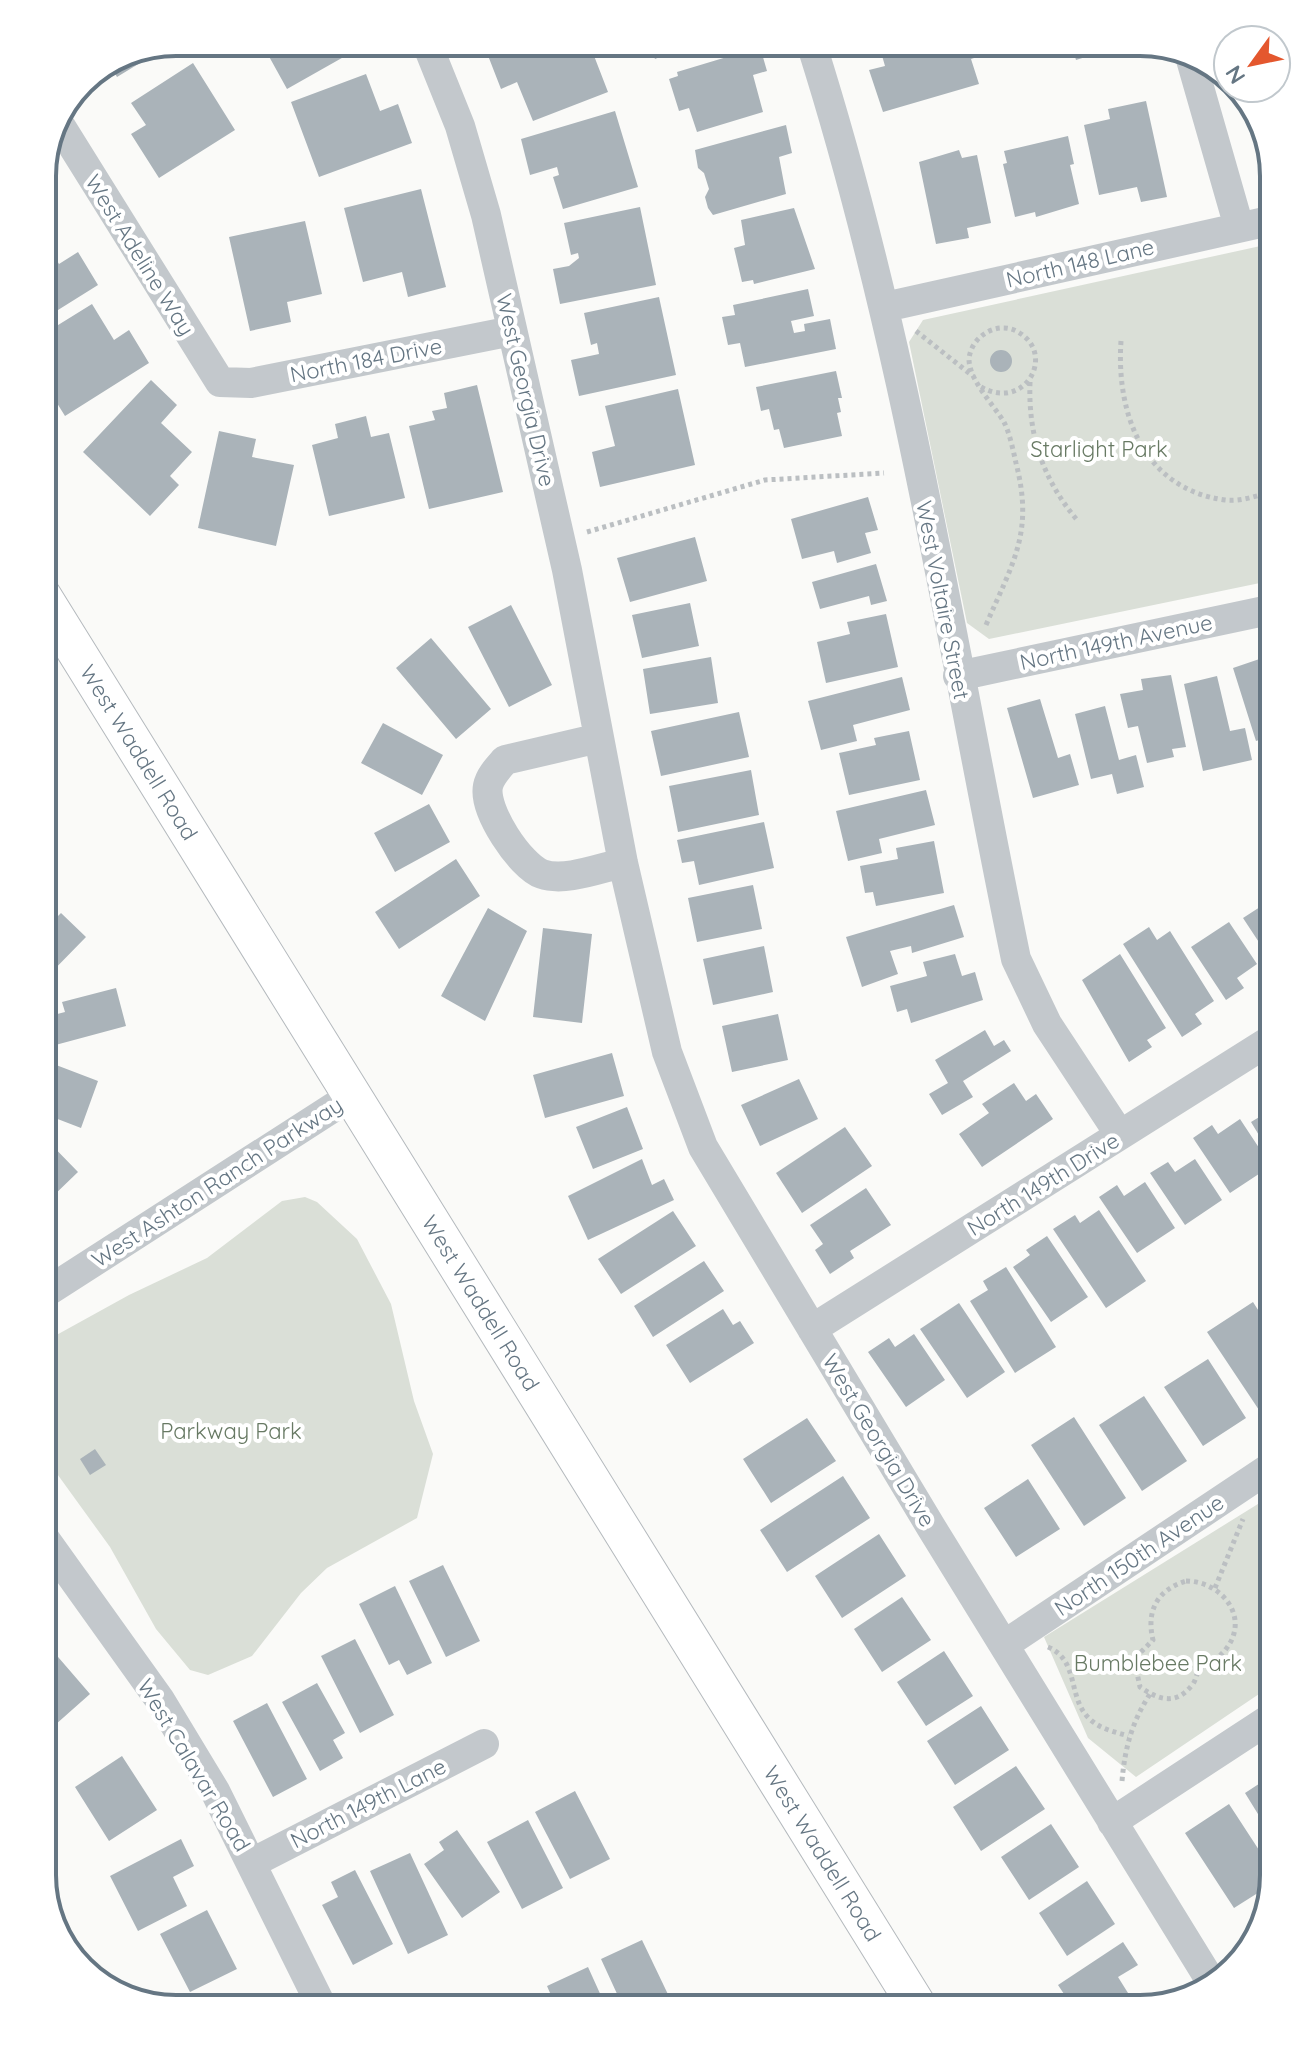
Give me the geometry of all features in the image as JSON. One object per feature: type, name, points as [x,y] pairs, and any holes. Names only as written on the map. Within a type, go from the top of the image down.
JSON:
[{"type":"main road","name":"West Waddell Road","points":[[56,619],[910,1995]]},
{"type":"street","name":"West Georgia Drive","points":[[432,56],[464,141],[512,331],[567,570],[623,863],[667,1052],[703,1147],[1207,1974]]},
{"type":"street","name":"West Voltaire Street","points":[[815,56],[842,140],[885,307],[1016,959],[1047,1024],[1120,1135]]},
{"type":"street","points":[[1194,68],[1239,227]]},
{"type":"street","name":"West Adeline Way","points":[[64,132],[220,382]]},
{"type":"street","name":"North 148 Lane","points":[[885,307],[1260,223]]},
{"type":"street","name":"North 184 Drive","points":[[220,382],[251,383],[512,331]]},
{"type":"street","name":"North 149th Avenue","points":[[958,676],[1260,612]]},
{"type":"street","points":[[599,738],[505,760],[488,785],[488,798],[517,854],[544,874],[560,876],[623,863]]},
{"type":"street","name":"North 149th Drive","points":[[812,1329],[1260,1047]]},
{"type":"street","name":"West Ashton Ranch Parkway","points":[[56,1286],[351,1096]]},
{"type":"street","name":"North 150th Avenue","points":[[1004,1645],[1260,1474]]},
{"type":"street","name":"West Calavar Road","points":[[56,1563],[160,1700],[215,1791],[316,1995]]},
{"type":"street","points":[[1112,1822],[1260,1725]]},
{"type":"street","name":"North 149th Lane","points":[[252,1863],[484,1744]]},
{"type":"path","points":[[912,328],[981,387],[1006,426],[1024,492],[1026,520],[1010,570],[986,625]]},
{"type":"path","points":[[974,378],[969,357],[972,347],[987,331],[998,328],[1019,332],[1033,349],[1035,360],[1029,406],[1038,459],[1056,494],[1077,520]]},
{"type":"path","points":[[1121,341],[1123,407],[1142,446],[1159,466],[1191,490],[1226,500],[1260,494]]},
{"type":"path","points":[[981,387],[1002,394],[1022,388],[1030,380]]},
{"type":"path","points":[[587,532],[765,480],[884,473]]},
{"type":"path","points":[[1215,1588],[1233,1537],[1248,1512]]},
{"type":"path","points":[[1186,1581],[1199,1581],[1215,1588],[1230,1603],[1234,1615],[1231,1642],[1216,1660],[1198,1669],[1192,1686],[1182,1695],[1167,1700],[1150,1694],[1140,1687],[1135,1677],[1134,1659],[1153,1640],[1150,1614],[1155,1603],[1173,1585],[1186,1581]]},
{"type":"path","points":[[1038,1645],[1062,1655],[1071,1671],[1077,1700],[1090,1720],[1101,1728],[1128,1736]]},
{"type":"path","points":[[1122,1781],[1128,1736],[1150,1694]]},
{"type":"green space","name":"Starlight Park","points":[[1260,246],[1260,583],[989,639],[967,623],[909,342],[923,320]]},
{"type":"green space","name":"Parkway Park","points":[[305,1197],[317,1202],[357,1239],[391,1304],[414,1401],[433,1454],[417,1518],[327,1568],[301,1593],[252,1656],[208,1675],[190,1670],[156,1629],[110,1547],[56,1472],[56,1335],[129,1295],[207,1258],[282,1201]]},
{"type":"green space","name":"Bumblebee Park","points":[[1260,1503],[1260,1693],[1136,1777],[1088,1738],[1044,1637]]},
{"type":"building","points":[[269,56],[345,56],[287,89]]},
{"type":"building","points":[[488,56],[594,56],[608,92],[533,121],[517,82],[501,89]]},
{"type":"building","points":[[730,56],[763,56],[767,71],[753,75],[763,112],[697,132],[689,108],[679,111],[669,79],[678,76],[677,72]]},
{"type":"building","points":[[882,56],[980,56],[971,59],[979,84],[883,112],[869,70],[885,66]]},
{"type":"building","points":[[143,61],[117,77],[115,73]]},
{"type":"building","points":[[193,63],[235,130],[159,178],[131,134],[146,125],[131,103]]},
{"type":"building","points":[[366,74],[380,111],[398,104],[412,143],[319,177],[291,102]]},
{"type":"building","points":[[1146,101],[1167,197],[1141,202],[1137,187],[1099,195],[1084,125],[1110,119],[1108,109]]},
{"type":"building","points":[[615,111],[638,187],[563,209],[553,177],[559,175],[557,167],[530,175],[521,139]]},
{"type":"building","points":[[786,125],[792,153],[779,157],[786,194],[713,215],[705,197],[709,189],[704,173],[698,168],[695,150]]},
{"type":"building","points":[[1068,136],[1074,164],[1070,165],[1079,204],[1036,217],[1035,212],[1015,217],[1003,164],[1007,163],[1004,151]]},
{"type":"building","points":[[959,150],[962,158],[977,155],[991,223],[967,228],[969,238],[936,244],[919,162]]},
{"type":"building","points":[[421,189],[446,287],[408,297],[402,272],[363,282],[344,208]]},
{"type":"building","points":[[640,207],[656,285],[560,304],[553,269],[569,266],[579,258],[578,253],[571,255],[564,223]]},
{"type":"building","points":[[794,208],[815,269],[754,284],[753,280],[742,282],[734,248],[745,245],[741,220]]},
{"type":"building","points":[[305,221],[322,294],[287,302],[291,322],[250,331],[229,237]]},
{"type":"building","points":[[78,252],[98,285],[56,311],[56,259],[59,264]]},
{"type":"building","points":[[808,289],[814,316],[791,321],[794,333],[805,331],[804,324],[830,319],[836,349],[745,367],[740,343],[728,345],[722,317],[735,315],[733,305]]},
{"type":"building","points":[[659,297],[676,375],[579,396],[571,360],[599,354],[597,343],[591,345],[584,313]]},
{"type":"building","points":[[92,304],[114,340],[129,330],[149,363],[65,416],[56,402],[56,326]]},
{"type":"building","points":[[1001,350],[1012,361],[1001,372],[990,361]]},
{"type":"building","points":[[836,371],[842,398],[838,398],[841,412],[837,413],[842,436],[784,448],[779,429],[774,430],[769,409],[761,411],[756,387]]},
{"type":"building","points":[[151,380],[177,405],[161,423],[192,452],[170,476],[179,485],[150,516],[83,452]]},
{"type":"building","points":[[477,385],[503,492],[429,509],[409,426],[435,420],[432,411],[447,408],[444,393]]},
{"type":"building","points":[[678,389],[695,465],[600,487],[592,452],[615,446],[605,406]]},
{"type":"building","points":[[366,416],[371,437],[389,433],[405,498],[329,516],[312,445],[338,438],[335,424]]},
{"type":"building","points":[[219,431],[256,439],[252,457],[294,465],[276,546],[198,528]]},
{"type":"building","points":[[868,497],[878,530],[865,533],[871,553],[837,563],[834,551],[802,559],[791,519]]},
{"type":"building","points":[[695,537],[707,581],[630,602],[617,558]]},
{"type":"building","points":[[876,564],[887,601],[871,605],[869,596],[820,609],[812,582]]},
{"type":"building","points":[[690,603],[699,646],[642,658],[632,615]]},
{"type":"building","points":[[511,605],[552,685],[509,707],[468,627]]},
{"type":"building","points":[[886,614],[898,667],[826,683],[817,642],[850,634],[847,622]]},
{"type":"building","points":[[431,638],[491,709],[456,739],[396,668]]},
{"type":"building","points":[[711,657],[718,703],[650,714],[643,669]]},
{"type":"building","points":[[1260,659],[1260,740],[1256,741],[1233,668]]},
{"type":"building","points":[[1171,675],[1186,747],[1172,749],[1174,757],[1147,763],[1138,726],[1128,728],[1120,694],[1143,690],[1141,679]]},
{"type":"building","points":[[1217,676],[1230,731],[1245,728],[1252,760],[1203,771],[1184,684]]},
{"type":"building","points":[[902,677],[910,710],[853,725],[857,741],[821,750],[808,701]]},
{"type":"building","points":[[1040,699],[1058,758],[1070,754],[1079,785],[1033,798],[1007,708]]},
{"type":"building","points":[[1105,706],[1119,760],[1136,755],[1144,787],[1117,794],[1112,774],[1091,779],[1075,714]]},
{"type":"building","points":[[739,712],[749,757],[661,776],[651,731]]},
{"type":"building","points":[[383,723],[443,755],[422,795],[361,763]]},
{"type":"building","points":[[909,731],[920,780],[849,795],[839,753],[876,745],[874,738]]},
{"type":"building","points":[[751,770],[759,815],[678,832],[669,786]]},
{"type":"building","points":[[926,790],[935,825],[879,839],[882,853],[848,861],[836,811]]},
{"type":"building","points":[[429,804],[450,842],[395,872],[374,833]]},
{"type":"building","points":[[764,822],[774,868],[699,885],[694,861],[682,863],[677,840]]},
{"type":"building","points":[[934,841],[944,893],[876,906],[873,892],[865,893],[860,866],[898,859],[896,848]]},
{"type":"building","points":[[456,859],[480,896],[399,949],[375,912]]},
{"type":"building","points":[[753,885],[762,929],[697,942],[688,898]]},
{"type":"building","points":[[954,905],[964,937],[912,953],[911,946],[890,951],[898,974],[862,987],[846,937]]},
{"type":"building","points":[[1260,907],[1260,944],[1243,918]]},
{"type":"building","points":[[488,908],[527,931],[485,1021],[441,996]]},
{"type":"building","points":[[61,913],[86,937],[56,968],[56,918]]},
{"type":"building","points":[[1229,922],[1257,964],[1237,978],[1244,988],[1226,1000],[1191,947]]},
{"type":"building","points":[[1149,927],[1157,940],[1170,931],[1214,1001],[1195,1014],[1202,1024],[1182,1037],[1123,944]]},
{"type":"building","points":[[543,928],[592,934],[582,1023],[533,1017]]},
{"type":"building","points":[[764,946],[773,992],[713,1005],[703,959]]},
{"type":"building","points":[[955,954],[962,976],[975,972],[983,1000],[911,1023],[907,1009],[897,1012],[890,986],[927,976],[923,962]]},
{"type":"building","points":[[1120,954],[1166,1028],[1147,1040],[1152,1047],[1129,1062],[1082,980]]},
{"type":"building","points":[[116,988],[126,1026],[56,1045],[56,1014],[65,1012],[62,1002]]},
{"type":"building","points":[[778,1014],[788,1060],[732,1072],[722,1026]]},
{"type":"building","points":[[985,1030],[994,1046],[1004,1040],[1011,1051],[963,1081],[973,1097],[942,1115],[929,1094],[948,1083],[935,1060]]},
{"type":"building","points":[[612,1053],[624,1096],[545,1118],[533,1075]]},
{"type":"building","points":[[56,1065],[98,1081],[81,1128],[56,1118]]},
{"type":"building","points":[[799,1079],[818,1119],[760,1146],[741,1105]]},
{"type":"building","points":[[1014,1083],[1026,1101],[1036,1094],[1053,1119],[982,1167],[959,1134],[989,1113],[982,1104]]},
{"type":"building","points":[[627,1107],[643,1149],[593,1169],[576,1127]]},
{"type":"building","points":[[1260,1117],[1260,1137],[1251,1122]]},
{"type":"building","points":[[1240,1119],[1260,1149],[1260,1173],[1230,1193],[1193,1138],[1212,1125],[1218,1134]]},
{"type":"building","points":[[845,1127],[872,1166],[802,1213],[776,1173]]},
{"type":"building","points":[[56,1149],[78,1172],[56,1193]]},
{"type":"building","points":[[642,1159],[652,1185],[664,1179],[674,1200],[588,1240],[568,1196]]},
{"type":"building","points":[[1195,1159],[1222,1200],[1185,1225],[1150,1173],[1168,1162],[1175,1172]]},
{"type":"building","points":[[1145,1182],[1175,1228],[1137,1253],[1099,1197],[1117,1185],[1124,1196]]},
{"type":"building","points":[[866,1188],[891,1225],[850,1251],[854,1258],[830,1274],[815,1250],[823,1244],[810,1225]]},
{"type":"building","points":[[1099,1210],[1146,1281],[1106,1308],[1053,1229],[1075,1215],[1080,1223]]},
{"type":"building","points":[[673,1211],[696,1246],[621,1294],[598,1259]]},
{"type":"building","points":[[1047,1236],[1088,1297],[1051,1322],[1013,1267],[1030,1255],[1026,1250]]},
{"type":"building","points":[[704,1261],[724,1291],[653,1337],[634,1306]]},
{"type":"building","points":[[1006,1267],[1056,1347],[1015,1373],[970,1301],[988,1290],[983,1281]]},
{"type":"building","points":[[1253,1302],[1260,1313],[1260,1412],[1207,1332]]},
{"type":"building","points":[[959,1303],[1005,1372],[967,1398],[920,1329]]},
{"type":"building","points":[[723,1309],[733,1325],[740,1321],[754,1343],[690,1383],[666,1345]]},
{"type":"building","points":[[914,1334],[945,1380],[906,1407],[868,1352],[889,1338],[895,1347]]},
{"type":"building","points":[[1208,1359],[1246,1418],[1203,1446],[1164,1387]]},
{"type":"building","points":[[1144,1396],[1187,1461],[1142,1491],[1099,1425]]},
{"type":"building","points":[[1074,1417],[1126,1498],[1084,1526],[1031,1445]]},
{"type":"building","points":[[807,1418],[836,1461],[771,1503],[743,1459]]},
{"type":"building","points":[[95,1449],[106,1465],[90,1475],[80,1459]]},
{"type":"building","points":[[843,1476],[870,1518],[787,1572],[760,1530]]},
{"type":"building","points":[[1028,1479],[1060,1529],[1016,1557],[984,1508]]},
{"type":"building","points":[[879,1534],[906,1576],[842,1618],[815,1576]]},
{"type":"building","points":[[443,1565],[480,1641],[446,1657],[409,1581]]},
{"type":"building","points":[[395,1586],[432,1663],[407,1675],[399,1660],[389,1665],[359,1604]]},
{"type":"building","points":[[902,1597],[931,1640],[882,1672],[854,1629]]},
{"type":"building","points":[[355,1639],[394,1715],[360,1733],[321,1656]]},
{"type":"building","points":[[944,1651],[973,1696],[926,1726],[897,1682]]},
{"type":"building","points":[[56,1655],[90,1694],[56,1724]]},
{"type":"building","points":[[317,1683],[345,1733],[333,1740],[343,1758],[320,1771],[282,1702]]},
{"type":"building","points":[[267,1703],[307,1779],[273,1797],[233,1721]]},
{"type":"building","points":[[981,1706],[1009,1750],[955,1785],[927,1741]]},
{"type":"building","points":[[122,1756],[157,1810],[109,1841],[75,1787]]},
{"type":"building","points":[[1016,1766],[1045,1809],[981,1851],[953,1807]]},
{"type":"building","points":[[1260,1783],[1260,1817],[1245,1793]]},
{"type":"building","points":[[575,1791],[610,1859],[570,1879],[535,1812]]},
{"type":"building","points":[[1229,1804],[1260,1852],[1259,1893],[1234,1908],[1185,1833]]},
{"type":"building","points":[[528,1820],[563,1888],[522,1909],[487,1842]]},
{"type":"building","points":[[1051,1824],[1079,1867],[1029,1900],[1001,1857]]},
{"type":"building","points":[[457,1830],[500,1892],[462,1918],[424,1864],[444,1850],[439,1842]]},
{"type":"building","points":[[181,1839],[194,1866],[173,1877],[187,1906],[138,1931],[110,1876]]},
{"type":"building","points":[[410,1853],[448,1935],[408,1954],[370,1871]]},
{"type":"building","points":[[355,1870],[393,1944],[353,1965],[322,1905],[338,1897],[331,1882]]},
{"type":"building","points":[[1087,1881],[1115,1924],[1067,1956],[1039,1913]]},
{"type":"building","points":[[207,1910],[237,1969],[190,1992],[160,1934]]},
{"type":"building","points":[[642,1940],[668,1995],[618,1995],[601,1959]]},
{"type":"building","points":[[1123,1942],[1138,1965],[1118,1977],[1128,1993],[1125,1995],[1065,1995],[1058,1985]]},
{"type":"building","points":[[588,1967],[601,1995],[551,1995],[547,1986]]}]
